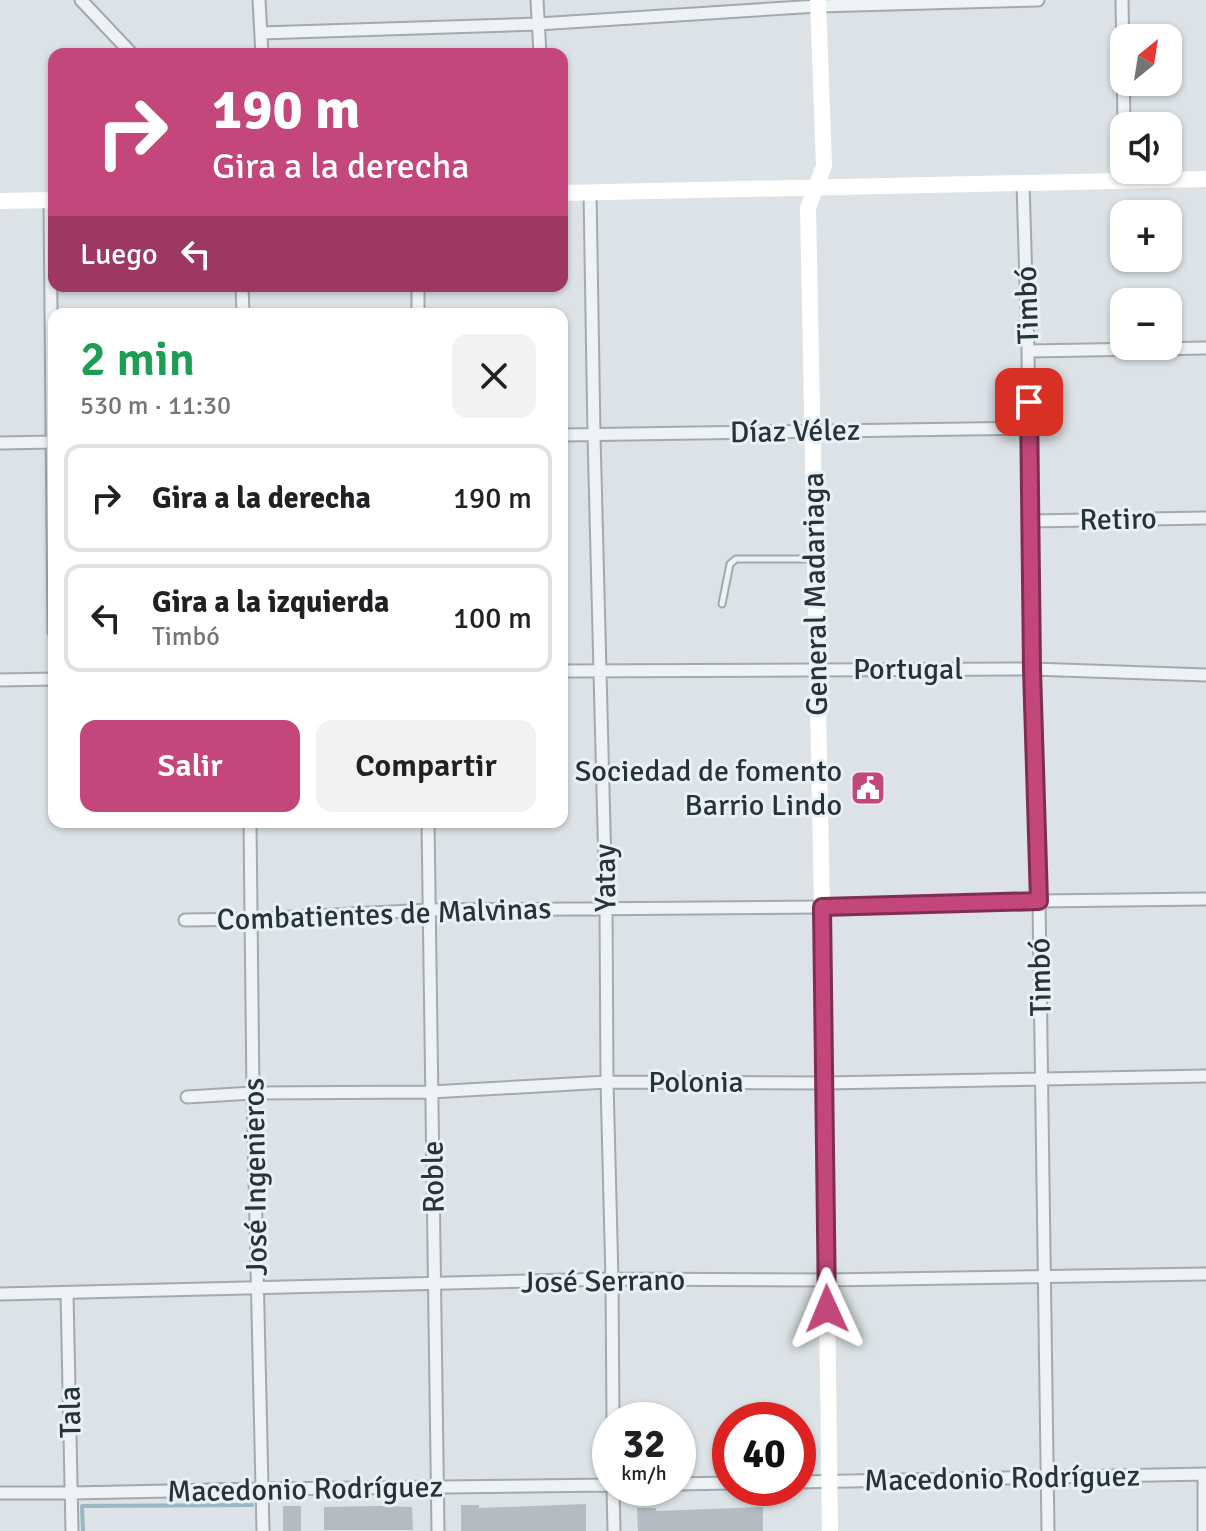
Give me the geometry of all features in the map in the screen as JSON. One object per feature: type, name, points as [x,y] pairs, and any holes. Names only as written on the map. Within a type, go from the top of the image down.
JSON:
[{"type":"street","points":[[81,0],[126,48]]},
{"type":"street","points":[[259,0],[262,48]]},
{"type":"street","points":[[537,0],[540,48]]},
{"type":"street","points":[[261,33],[538,24],[818,3],[1038,0]]},
{"type":"street","points":[[1122,0],[1124,112]]},
{"type":"street","name":"General Madariaga","points":[[818,3],[824,166],[808,208],[825,1083],[830,1531]]},
{"type":"street","points":[[568,193],[1023,183],[1110,177]]},
{"type":"street","points":[[1182,178],[1206,179]]},
{"type":"street","name":"Timbó","points":[[1023,183],[1039,901],[1048,1531]]},
{"type":"street","name":"Yatay","points":[[590,192],[606,908],[613,1402]]},
{"type":"street","points":[[0,201],[48,200]]},
{"type":"street","points":[[1028,351],[1206,348]]},
{"type":"street","name":"Díaz Vélez","points":[[568,435],[1029,428]]},
{"type":"street","points":[[0,443],[48,442]]},
{"type":"street","name":"Retiro","points":[[1030,521],[1206,518]]},
{"type":"street","name":"Portugal","points":[[568,671],[1032,669],[1206,675]]},
{"type":"street","points":[[0,680],[48,679]]},
{"type":"street","name":"José Ingenieros","points":[[250,828],[263,1531]]},
{"type":"street","name":"Roble","points":[[428,828],[438,1531]]},
{"type":"street","name":"Combatientes de Malvinas","points":[[185,920],[430,910],[822,907],[1206,899]]},
{"type":"street","name":"Polonia","points":[[187,1097],[253,1093],[431,1092],[607,1082],[825,1083],[1206,1076]]},
{"type":"street","name":"José Serrano","points":[[0,1294],[612,1279],[826,1280],[1206,1274]]},
{"type":"street","name":"Tala","points":[[67,1294],[72,1531]]},
{"type":"street","points":[[1204,1531],[1205,1474]]},
{"type":"street","name":"Macedonio Rodríguez","points":[[816,1482],[1205,1474]]},
{"type":"street","name":"Macedonio Rodríguez","points":[[0,1493],[592,1486]]},
{"type":"street","points":[[612,1506],[614,1531]]},
{"type":"lane","points":[[722,604],[730,564],[736,559],[815,559]]},
{"type":"building","points":[[586,1504],[586,1531],[461,1531],[461,1505],[479,1505],[479,1508]]},
{"type":"building","points":[[283,1506],[301,1506],[301,1531],[283,1531]]},
{"type":"building","points":[[324,1507],[412,1507],[413,1530],[324,1530]]},
{"type":"building","points":[[763,1507],[763,1531],[638,1531],[637,1508],[656,1508],[656,1511]]},
{"type":"waterway","points":[[83,1531],[82,1506],[252,1505]]},
{"type":"place","name":"Sociedad de fomento Barrio Lindo","points":[[868,788]]},
{"type":"route","points":[[827,1309],[822,907],[1039,901],[1029,402]]}]
